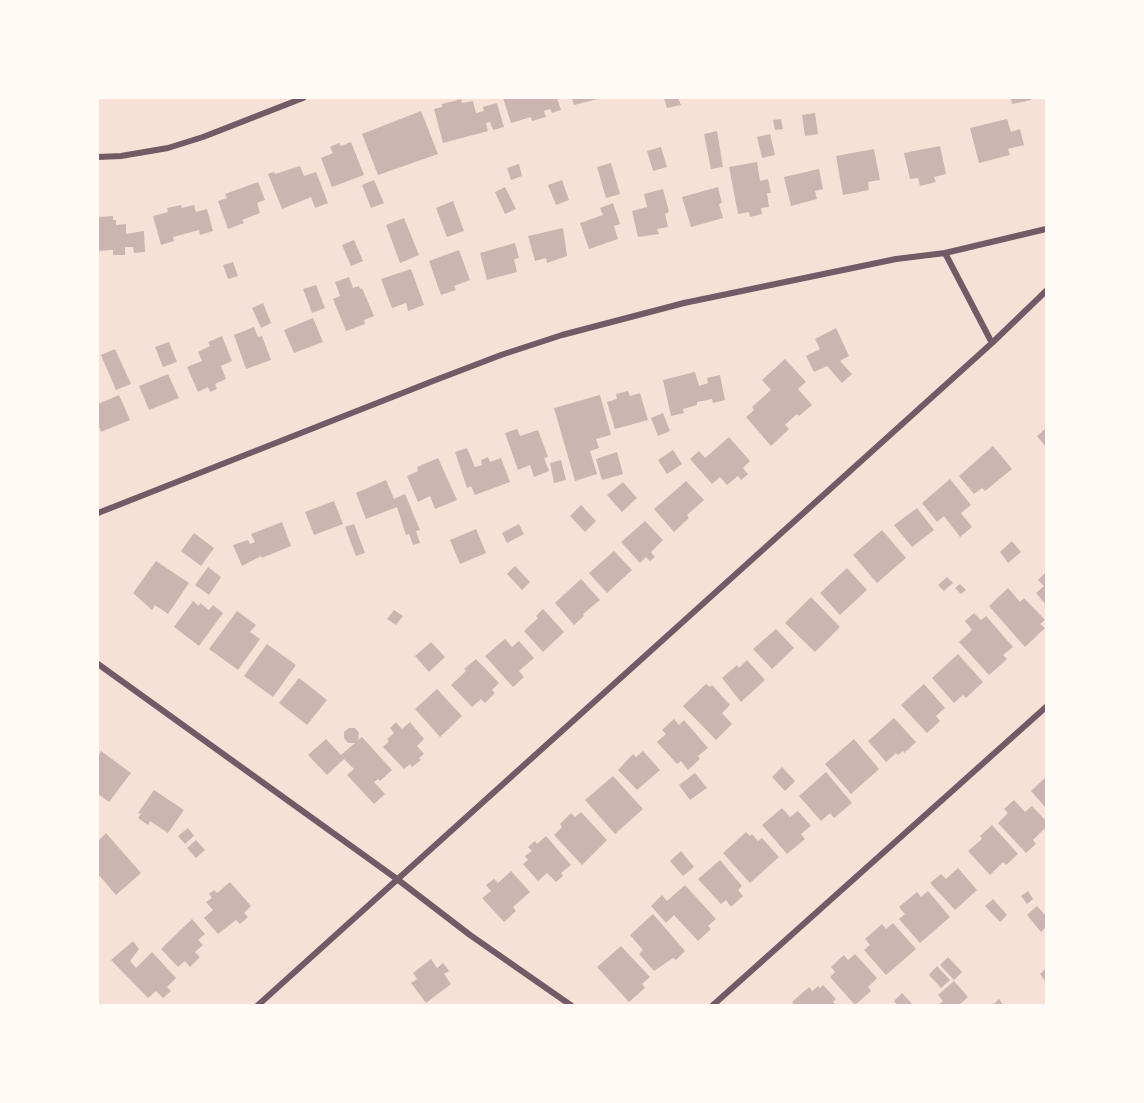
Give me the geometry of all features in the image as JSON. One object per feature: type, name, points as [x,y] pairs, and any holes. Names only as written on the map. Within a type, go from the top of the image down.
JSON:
[{"type":"street","points":[[98,157],[121,156],[168,148],[203,137],[303,98]]},
{"type":"street","points":[[98,513],[433,381],[562,335],[695,300],[896,259],[945,252],[1047,229]]},
{"type":"street","points":[[945,252],[992,343]]},
{"type":"street","points":[[257,1005],[1047,291]]},
{"type":"street","points":[[98,664],[397,879],[470,935],[573,1005]]},
{"type":"street","points":[[712,1005],[1047,706]]},
{"type":"building","points":[[503,98],[557,98],[561,110],[552,113],[550,109],[544,111],[546,117],[532,121],[531,117],[511,123]]},
{"type":"building","points":[[572,98],[602,98],[574,105]]},
{"type":"building","points":[[664,98],[678,98],[681,105],[667,108]]},
{"type":"building","points":[[1011,98],[1031,98],[1031,100],[1012,104]]},
{"type":"building","points":[[461,99],[462,103],[473,101],[476,113],[484,111],[483,107],[497,103],[504,127],[493,130],[490,122],[486,123],[488,131],[443,143],[434,109],[442,107],[442,104]]},
{"type":"building","points":[[421,111],[438,154],[378,175],[362,134]]},
{"type":"building","points":[[815,113],[818,134],[805,136],[802,115]]},
{"type":"building","points":[[781,119],[783,129],[775,130],[773,120]]},
{"type":"building","points":[[1007,119],[1011,132],[1020,129],[1024,145],[1008,149],[1010,155],[979,163],[970,128]]},
{"type":"building","points":[[717,131],[723,167],[711,169],[704,134]]},
{"type":"building","points":[[770,134],[775,155],[762,158],[757,137]]},
{"type":"building","points":[[351,142],[364,175],[332,187],[321,158],[333,153],[330,147],[339,143],[341,146]]},
{"type":"building","points":[[940,146],[946,174],[934,177],[936,182],[920,186],[918,178],[910,179],[904,153]]},
{"type":"building","points":[[661,147],[667,167],[653,171],[647,151]]},
{"type":"building","points":[[874,149],[880,180],[868,182],[869,190],[843,195],[836,156]]},
{"type":"building","points":[[757,162],[760,181],[768,179],[771,193],[767,193],[769,207],[761,208],[762,214],[750,217],[749,212],[738,214],[729,167]]},
{"type":"building","points":[[611,163],[620,194],[606,198],[597,167]]},
{"type":"building","points":[[519,164],[522,176],[511,180],[507,168]]},
{"type":"building","points":[[300,166],[304,176],[316,172],[328,203],[315,208],[311,197],[282,209],[268,174]]},
{"type":"building","points":[[819,169],[823,189],[815,191],[817,199],[791,206],[784,177]]},
{"type":"building","points":[[374,180],[384,203],[371,208],[362,185]]},
{"type":"building","points":[[562,180],[569,200],[556,205],[548,185]]},
{"type":"building","points":[[258,182],[265,200],[257,203],[260,213],[228,229],[218,201],[227,198],[225,194]]},
{"type":"building","points":[[505,187],[516,209],[505,214],[495,192]]},
{"type":"building","points":[[718,187],[723,218],[691,227],[682,197]]},
{"type":"building","points":[[663,189],[669,212],[665,214],[668,227],[657,229],[659,234],[638,237],[632,211],[647,207],[644,194]]},
{"type":"building","points":[[453,201],[464,231],[447,237],[436,208]]},
{"type":"building","points":[[613,203],[620,224],[614,226],[618,239],[589,249],[580,223],[603,215],[600,208]]},
{"type":"building","points":[[181,205],[182,208],[194,205],[196,212],[207,209],[213,231],[200,235],[199,230],[173,237],[174,241],[161,245],[153,216],[168,212],[167,208]]},
{"type":"building","points":[[113,216],[116,225],[126,224],[126,234],[144,231],[145,252],[134,253],[133,247],[125,247],[125,255],[113,255],[113,250],[98,251],[98,217]]},
{"type":"building","points":[[404,218],[419,255],[400,263],[386,225]]},
{"type":"building","points":[[563,228],[567,256],[547,263],[546,258],[535,261],[528,236]]},
{"type":"building","points":[[354,240],[363,261],[351,266],[342,245]]},
{"type":"building","points":[[515,243],[519,258],[514,259],[517,272],[487,280],[480,253]]},
{"type":"building","points":[[459,250],[470,280],[454,286],[456,290],[441,295],[429,261]]},
{"type":"building","points":[[233,262],[238,276],[228,279],[223,265]]},
{"type":"building","points":[[411,269],[424,305],[408,311],[406,303],[392,308],[381,279]]},
{"type":"building","points":[[349,277],[353,288],[359,286],[360,289],[362,288],[374,316],[364,320],[365,324],[346,331],[333,299],[340,296],[335,282]]},
{"type":"building","points":[[316,285],[325,308],[312,313],[303,289]]},
{"type":"building","points":[[263,303],[271,323],[261,328],[252,308]]},
{"type":"building","points":[[313,318],[323,342],[294,353],[284,330]]},
{"type":"building","points":[[254,327],[258,337],[262,336],[271,360],[246,369],[234,335]]},
{"type":"building","points":[[836,328],[849,356],[840,361],[852,374],[842,383],[827,366],[814,372],[806,356],[820,349],[815,339]]},
{"type":"building","points":[[222,336],[232,361],[221,366],[226,379],[215,384],[217,389],[210,392],[208,387],[198,392],[187,367],[202,361],[198,352],[210,346],[208,342]]},
{"type":"building","points":[[169,342],[177,362],[163,367],[155,347]]},
{"type":"building","points":[[115,349],[131,384],[116,390],[101,355]]},
{"type":"building","points":[[785,359],[806,382],[798,389],[812,405],[785,425],[789,429],[771,446],[746,417],[754,410],[752,407],[771,390],[762,380]]},
{"type":"building","points":[[695,372],[699,386],[708,383],[707,378],[720,375],[725,400],[713,403],[712,399],[697,402],[697,405],[683,409],[684,413],[671,416],[663,380]]},
{"type":"building","points":[[168,374],[179,398],[149,410],[139,386]]},
{"type":"building","points":[[628,391],[630,396],[640,393],[648,420],[615,429],[607,402],[617,399],[616,394]]},
{"type":"building","points":[[119,395],[130,420],[101,432],[98,424],[98,404]]},
{"type":"building","points":[[600,395],[611,435],[596,439],[599,448],[590,451],[597,474],[575,481],[554,408]]},
{"type":"building","points":[[663,413],[670,431],[658,436],[651,418]]},
{"type":"building","points":[[1046,428],[1046,447],[1037,436]]},
{"type":"building","points":[[517,429],[520,436],[538,430],[548,457],[544,458],[549,471],[534,477],[530,465],[518,470],[505,433]]},
{"type":"building","points":[[729,437],[750,461],[743,468],[748,474],[741,480],[738,476],[727,485],[720,477],[712,484],[690,459],[699,451],[705,458]]},
{"type":"building","points":[[993,446],[1012,469],[985,491],[982,488],[974,494],[959,476]]},
{"type":"building","points":[[467,448],[475,467],[482,465],[481,460],[488,457],[490,462],[501,458],[510,482],[475,495],[471,486],[467,488],[455,452]]},
{"type":"building","points":[[673,450],[682,464],[667,474],[658,460]]},
{"type":"building","points":[[617,452],[623,474],[602,480],[596,459]]},
{"type":"building","points":[[438,458],[457,500],[435,509],[430,496],[418,502],[407,476],[418,471],[417,467]]},
{"type":"building","points":[[561,460],[566,480],[554,483],[550,463]]},
{"type":"building","points":[[950,479],[971,505],[961,513],[972,527],[960,537],[944,516],[937,522],[922,503]]},
{"type":"building","points":[[386,480],[394,499],[405,494],[420,530],[416,531],[420,543],[413,545],[409,534],[406,535],[397,507],[366,519],[356,493]]},
{"type":"building","points":[[686,481],[704,500],[687,515],[689,518],[674,532],[654,509]]},
{"type":"building","points":[[623,482],[637,498],[622,512],[607,495]]},
{"type":"building","points":[[334,501],[343,524],[314,535],[305,512]]},
{"type":"building","points":[[581,505],[596,521],[585,532],[570,516]]},
{"type":"building","points":[[917,508],[934,530],[912,547],[894,525]]},
{"type":"building","points":[[645,521],[663,540],[651,552],[655,557],[650,561],[646,557],[640,563],[621,542]]},
{"type":"building","points":[[282,522],[291,546],[262,558],[261,556],[242,566],[233,545],[248,540],[250,544],[255,542],[251,534]]},
{"type":"building","points":[[354,524],[365,553],[356,556],[345,527]]},
{"type":"building","points":[[519,524],[524,534],[507,543],[502,533]]},
{"type":"building","points":[[476,529],[486,553],[460,564],[450,540]]},
{"type":"building","points":[[882,530],[906,558],[877,583],[853,555]]},
{"type":"building","points":[[194,533],[214,548],[201,566],[181,551]]},
{"type":"building","points":[[1012,541],[1021,552],[1008,563],[1000,552]]},
{"type":"building","points":[[614,551],[632,570],[607,593],[589,573]]},
{"type":"building","points":[[156,561],[189,583],[168,614],[155,605],[152,610],[133,593]]},
{"type":"building","points":[[515,566],[530,582],[522,590],[507,574]]},
{"type":"building","points":[[208,567],[221,577],[209,595],[195,585]]},
{"type":"building","points":[[847,568],[867,590],[840,615],[820,593]]},
{"type":"building","points":[[1046,572],[1046,605],[1036,593],[1044,586],[1038,580]]},
{"type":"building","points":[[947,577],[953,583],[944,591],[938,585]]},
{"type":"building","points":[[581,579],[600,600],[574,625],[555,603]]},
{"type":"building","points":[[960,584],[966,590],[961,594],[955,588]]},
{"type":"building","points":[[1008,588],[1020,602],[1024,598],[1045,620],[1040,624],[1045,628],[1025,647],[989,606]]},
{"type":"building","points":[[811,597],[840,627],[815,652],[785,623]]},
{"type":"building","points":[[193,601],[209,610],[213,605],[223,613],[199,646],[174,627]]},
{"type":"building","points":[[543,609],[564,632],[543,652],[524,631],[538,618],[536,616]]},
{"type":"building","points":[[394,610],[403,616],[396,625],[387,619]]},
{"type":"building","points":[[237,611],[256,625],[250,632],[260,639],[238,670],[209,649]]},
{"type":"building","points":[[974,613],[981,620],[986,616],[1013,647],[1003,655],[1007,659],[989,675],[959,642],[972,630],[965,621]]},
{"type":"building","points":[[776,629],[794,648],[772,669],[753,649]]},
{"type":"building","points":[[505,639],[512,647],[519,641],[534,658],[519,671],[524,677],[513,687],[485,656]]},
{"type":"building","points":[[431,642],[445,657],[429,672],[415,656]]},
{"type":"building","points":[[267,644],[296,665],[273,697],[244,676]]},
{"type":"building","points":[[958,654],[983,682],[966,698],[963,695],[954,703],[932,678]]},
{"type":"building","points":[[476,659],[499,683],[492,690],[495,693],[485,703],[481,699],[472,707],[451,685]]},
{"type":"building","points":[[747,660],[765,680],[741,702],[722,678],[737,665],[739,668]]},
{"type":"building","points":[[299,678],[327,700],[307,725],[279,703]]},
{"type":"building","points":[[706,684],[710,687],[712,685],[730,705],[722,713],[732,724],[716,740],[683,706]]},
{"type":"building","points":[[924,684],[945,708],[936,716],[940,721],[927,733],[901,705]]},
{"type":"building","points":[[437,689],[462,716],[440,737],[415,709]]},
{"type":"building","points":[[894,718],[916,742],[904,753],[903,751],[898,755],[896,753],[886,762],[868,741]]},
{"type":"building","points":[[674,719],[679,725],[684,720],[708,748],[698,756],[700,759],[688,770],[681,761],[677,764],[657,742],[666,734],[662,730]]},
{"type":"building","points":[[396,722],[402,729],[410,722],[424,739],[417,746],[424,754],[419,758],[421,760],[412,767],[410,764],[404,769],[383,747],[394,733],[390,728]]},
{"type":"building","points":[[349,728],[355,728],[359,733],[358,740],[362,737],[392,770],[380,781],[378,779],[374,782],[385,794],[374,804],[347,775],[354,769],[344,759],[327,775],[308,755],[326,739],[341,755],[355,743],[348,743],[344,738],[344,732]]},
{"type":"building","points":[[854,739],[879,769],[851,794],[825,764]]},
{"type":"building","points":[[101,751],[131,773],[109,802],[98,794],[98,756]]},
{"type":"building","points":[[643,751],[660,770],[637,790],[618,770],[633,754],[636,757]]},
{"type":"building","points":[[782,767],[795,781],[785,791],[772,777]]},
{"type":"building","points":[[826,772],[852,803],[834,818],[830,813],[821,821],[799,796]]},
{"type":"building","points":[[695,773],[707,788],[690,800],[679,785]]},
{"type":"building","points":[[613,776],[643,809],[615,834],[585,800]]},
{"type":"building","points":[[1046,777],[1046,808],[1031,791]]},
{"type":"building","points":[[154,790],[184,810],[168,833],[150,821],[148,825],[138,818],[141,814],[138,813]]},
{"type":"building","points":[[1014,800],[1025,812],[1032,806],[1046,821],[1046,827],[1033,840],[1036,844],[1026,853],[998,823],[1008,813],[1004,809]]},
{"type":"building","points":[[782,808],[790,817],[798,811],[811,826],[801,834],[805,839],[787,854],[762,825]]},
{"type":"building","points":[[581,812],[607,840],[582,865],[554,835],[562,827],[560,824],[571,813],[575,817]]},
{"type":"building","points":[[992,825],[1018,854],[1006,865],[1003,862],[990,875],[968,851],[982,839],[980,836]]},
{"type":"building","points":[[188,828],[194,836],[185,844],[178,836]]},
{"type":"building","points":[[746,832],[750,836],[752,834],[758,841],[762,838],[779,857],[750,883],[723,853]]},
{"type":"building","points":[[106,833],[141,873],[116,895],[98,874],[98,841]]},
{"type":"building","points":[[546,836],[571,865],[561,873],[563,876],[556,882],[547,873],[538,881],[523,864],[528,860],[525,856],[532,851],[528,847],[535,841],[537,844]]},
{"type":"building","points":[[196,840],[205,850],[196,858],[187,848]]},
{"type":"building","points":[[681,851],[694,867],[683,876],[670,861]]},
{"type":"building","points":[[720,860],[742,886],[738,890],[743,896],[731,907],[726,900],[721,904],[698,879]]},
{"type":"building","points":[[958,868],[977,890],[955,910],[930,883],[941,874],[946,879]]},
{"type":"building","points":[[511,871],[530,892],[513,907],[516,911],[504,922],[482,898],[491,891],[486,885],[494,879],[498,883]]},
{"type":"building","points":[[230,882],[251,906],[244,913],[248,917],[240,924],[236,920],[218,934],[204,918],[213,910],[206,902],[212,898],[209,894],[214,890],[217,893]]},
{"type":"building","points":[[685,885],[716,919],[708,926],[711,929],[698,941],[674,915],[666,923],[651,906],[662,895],[667,901]]},
{"type":"building","points":[[928,891],[950,917],[920,943],[899,919],[905,914],[899,907],[917,892],[921,897]]},
{"type":"building","points":[[1028,891],[1033,899],[1027,904],[1021,896]]},
{"type":"building","points":[[993,899],[1007,915],[1000,922],[985,906]]},
{"type":"building","points":[[1037,906],[1046,916],[1046,927],[1041,932],[1027,915]]},
{"type":"building","points":[[653,914],[685,951],[676,960],[673,958],[654,971],[639,954],[643,950],[630,935]]},
{"type":"building","points":[[192,919],[205,934],[198,940],[203,945],[195,952],[200,957],[190,967],[185,961],[178,967],[161,949]]},
{"type":"building","points":[[893,923],[916,949],[886,975],[864,950],[870,945],[865,939],[882,924],[886,929]]},
{"type":"building","points":[[133,941],[139,949],[130,961],[136,968],[152,952],[176,978],[167,987],[171,991],[163,998],[156,991],[148,998],[111,960]]},
{"type":"building","points":[[621,946],[650,977],[642,984],[645,988],[629,1002],[597,967]]},
{"type":"building","points":[[855,954],[877,978],[868,987],[871,991],[855,1005],[830,977],[835,972],[831,967],[844,955],[848,960]]},
{"type":"building","points":[[948,957],[962,972],[954,980],[940,965]]},
{"type":"building","points":[[431,959],[437,968],[443,963],[449,971],[444,974],[451,984],[426,1003],[411,983],[417,979],[413,973]]},
{"type":"building","points":[[937,966],[950,980],[941,988],[929,975]]},
{"type":"building","points":[[1046,968],[1046,982],[1040,974]]},
{"type":"building","points":[[954,981],[968,997],[958,1006],[937,1006],[943,1001],[938,995]]},
{"type":"building","points":[[823,985],[836,999],[833,1002],[836,1006],[795,1006],[792,1002],[809,987],[812,991]]},
{"type":"building","points":[[902,993],[914,1006],[898,1006],[894,1001]]},
{"type":"building","points":[[999,999],[1004,1006],[991,1006]]}]
